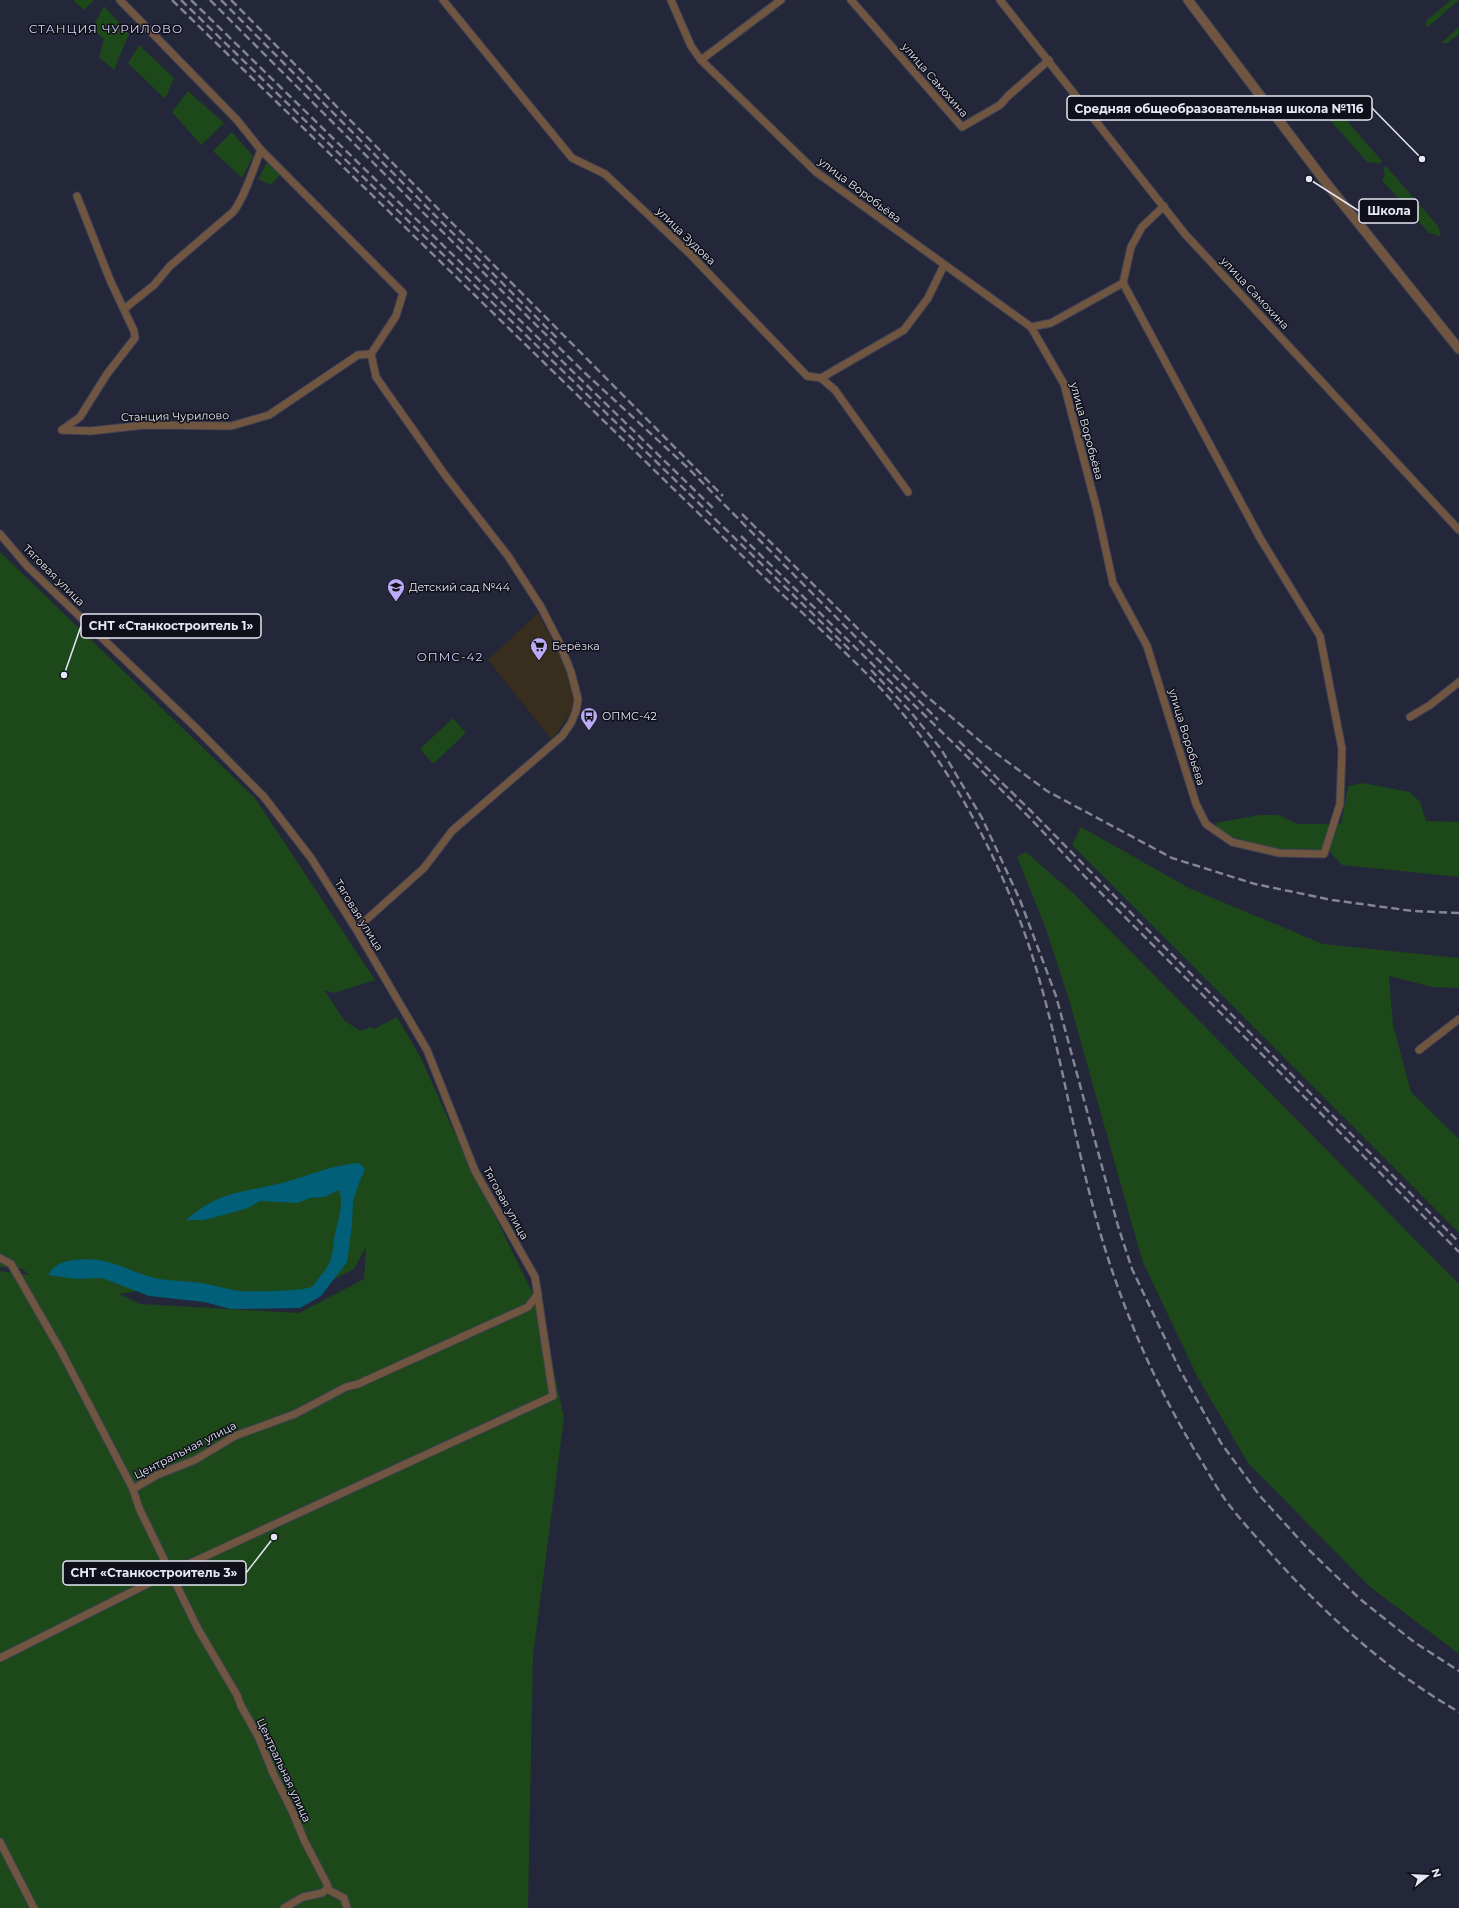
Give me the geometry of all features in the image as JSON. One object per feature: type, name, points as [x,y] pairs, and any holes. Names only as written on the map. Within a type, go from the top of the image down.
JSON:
[{"type":"street","points":[[120,0],[237,120],[261,150],[403,294],[396,316],[371,354],[376,377],[445,475],[508,556],[541,608],[571,672],[578,699],[576,711],[562,736],[452,831],[424,868],[356,929]]},
{"type":"street","name":"улица Зудова","points":[[443,0],[572,158],[605,174],[690,254],[807,376],[821,378],[836,390],[908,492]]},
{"type":"street","name":"улица Воробьёва","points":[[671,0],[691,46],[702,60],[816,172],[1031,327],[1064,384],[1097,510],[1113,583],[1146,646],[1196,804],[1206,824],[1232,842],[1279,853],[1324,854],[1340,804],[1342,749],[1320,636],[1256,531],[1123,284]]},
{"type":"street","points":[[702,60],[780,0]]},
{"type":"street","name":"улица Самохина","points":[[851,0],[962,127],[1000,105],[1008,96],[1049,60]]},
{"type":"street","name":"улица Самохина","points":[[1000,0],[1049,60],[1128,164],[1164,206],[1185,234],[1459,530]]},
{"type":"street","points":[[1188,0],[1327,184],[1459,349]]},
{"type":"street","points":[[124,309],[154,285],[170,266],[233,212],[240,202],[261,150]]},
{"type":"street","name":"Станция Чурилово","points":[[77,196],[97,250],[134,331],[135,338],[107,374],[80,417],[62,430],[91,430],[145,425],[231,426],[269,415],[358,355],[371,354]]},
{"type":"street","points":[[1031,327],[1051,323],[1123,284],[1131,247],[1142,227],[1164,206]]},
{"type":"street","points":[[821,378],[904,330],[928,298],[944,265]]},
{"type":"street","name":"Тяговая улица","points":[[0,534],[28,567],[195,727],[264,797],[311,858],[356,929],[427,1050],[475,1171],[535,1277],[538,1294],[553,1396],[171,1572]]},
{"type":"street","points":[[1410,717],[1430,705],[1459,682]]},
{"type":"street","points":[[1419,1050],[1459,1019]]},
{"type":"street","points":[[0,1258],[11,1264],[61,1350],[133,1489]]},
{"type":"street","name":"Центральная улица","points":[[327,1888],[273,1773],[258,1736],[241,1706],[237,1695],[198,1629],[139,1508],[133,1489],[157,1475],[195,1460],[235,1436],[295,1414],[346,1387],[358,1384],[528,1307],[538,1294]]},
{"type":"street","points":[[0,1658],[171,1572]]},
{"type":"street","points":[[0,1842],[34,1908]]},
{"type":"street","points":[[284,1908],[303,1897],[322,1892],[327,1888],[344,1898],[347,1908]]},
{"type":"shaded area","points":[[538,613],[561,657],[574,691],[572,710],[552,740],[488,660]]},
{"type":"green space","points":[[73,0],[94,0],[84,10]]},
{"type":"green space","points":[[1451,0],[1459,0],[1428,27],[1426,25],[1427,20]]},
{"type":"green space","points":[[104,6],[129,34],[114,70],[99,57],[104,39],[92,29]]},
{"type":"green space","points":[[1459,27],[1459,34],[1446,44],[1442,42]]},
{"type":"green space","points":[[139,45],[174,78],[165,99],[128,63]]},
{"type":"green space","points":[[188,91],[224,123],[201,145],[172,112]]},
{"type":"green space","points":[[1322,97],[1328,99],[1382,161],[1379,164],[1374,162],[1368,163],[1320,109],[1318,104]]},
{"type":"green space","points":[[232,132],[253,156],[242,178],[213,151]]},
{"type":"green space","points":[[267,163],[282,173],[271,185],[258,179]]},
{"type":"green space","points":[[1386,166],[1438,226],[1441,234],[1439,236],[1429,233],[1382,180],[1385,174],[1383,169]]},
{"type":"green space","points":[[0,552],[255,798],[375,980],[334,993],[324,990],[344,1020],[360,1031],[371,1027],[374,1029],[397,1017],[421,1058],[450,1123],[531,1290],[538,1294],[564,1418],[533,1656],[528,1908],[0,1908],[0,1271],[30,1275],[22,1269],[0,1267]],"holes":[[[366,1247],[364,1279],[299,1313],[140,1304],[119,1294],[160,1288],[276,1295],[304,1294],[354,1269]]]},
{"type":"green space","points":[[453,718],[466,733],[433,764],[420,749]]},
{"type":"green space","points":[[1363,783],[1410,792],[1420,802],[1426,821],[1459,822],[1459,877],[1342,865],[1326,848],[1297,856],[1220,833],[1215,823],[1260,815],[1278,815],[1298,824],[1341,824],[1348,786]]},
{"type":"green space","points":[[1081,827],[1189,888],[1323,944],[1459,958],[1459,988],[1432,987],[1389,976],[1393,1025],[1411,1092],[1459,1139],[1459,1233],[1072,845]]},
{"type":"green space","points":[[1026,852],[1074,894],[1459,1284],[1459,1654],[1370,1587],[1248,1463],[1197,1376],[1142,1260],[1069,1000],[1046,929],[1017,857]]},
{"type":"water","points":[[359,1163],[365,1169],[353,1201],[352,1225],[347,1262],[321,1296],[300,1308],[231,1309],[204,1302],[149,1296],[102,1278],[76,1279],[48,1275],[55,1266],[61,1263],[86,1259],[115,1264],[154,1278],[199,1283],[237,1290],[277,1291],[311,1287],[326,1269],[332,1257],[335,1234],[341,1209],[341,1196],[339,1190],[324,1197],[310,1198],[297,1203],[260,1201],[248,1208],[204,1220],[186,1220],[198,1210],[210,1203],[231,1194],[282,1183],[339,1166]]},
{"type":"railway","points":[[172,0],[766,579],[854,661],[888,696],[920,735],[966,804],[991,853],[1013,903],[1038,975],[1048,1011],[1081,1158],[1099,1229],[1121,1296],[1134,1329],[1179,1423],[1227,1502],[1309,1594],[1332,1617],[1380,1658],[1406,1678],[1459,1712]]},
{"type":"railway","points":[[181,0],[852,652]]},
{"type":"railway","points":[[191,0],[714,509]]},
{"type":"railway","points":[[210,0],[585,373],[687,467],[938,720]]},
{"type":"railway","points":[[221,0],[557,338]]},
{"type":"railway","points":[[231,0],[723,496]]},
{"type":"railway","points":[[742,514],[925,695],[986,746],[1047,791],[1172,858],[1255,884],[1332,900],[1413,911],[1459,913]]},
{"type":"railway","points":[[741,536],[1030,818],[1091,883],[1459,1252]]},
{"type":"railway","points":[[871,670],[909,710],[941,749],[982,818],[1020,900],[1056,996],[1118,1226],[1132,1269],[1180,1370],[1221,1443],[1260,1496],[1309,1550],[1360,1599],[1414,1642],[1459,1671]]},
{"type":"railway","points":[[959,741],[1030,810],[1196,979],[1459,1242]]},
{"type":"place","name":"Средняя общеобразовательная школа №116","points":[[1422,159]]},
{"type":"place","name":"Школа","points":[[1309,179]]},
{"type":"place","name":"Детский сад №44","points":[[396,602]]},
{"type":"place","name":"Берёзка","points":[[539,661]]},
{"type":"place","name":"СНТ «Станкостроитель 1»","points":[[64,675]]},
{"type":"place","name":"ОПМС-42","points":[[589,731]]},
{"type":"place","name":"СНТ «Станкостроитель 3»","points":[[274,1537]]},
{"type":"district","name":"СТАНЦИЯ ЧУРИЛОВО","points":[[106,28]]},
{"type":"district","name":"ОПМС-42","points":[[450,656]]}]
